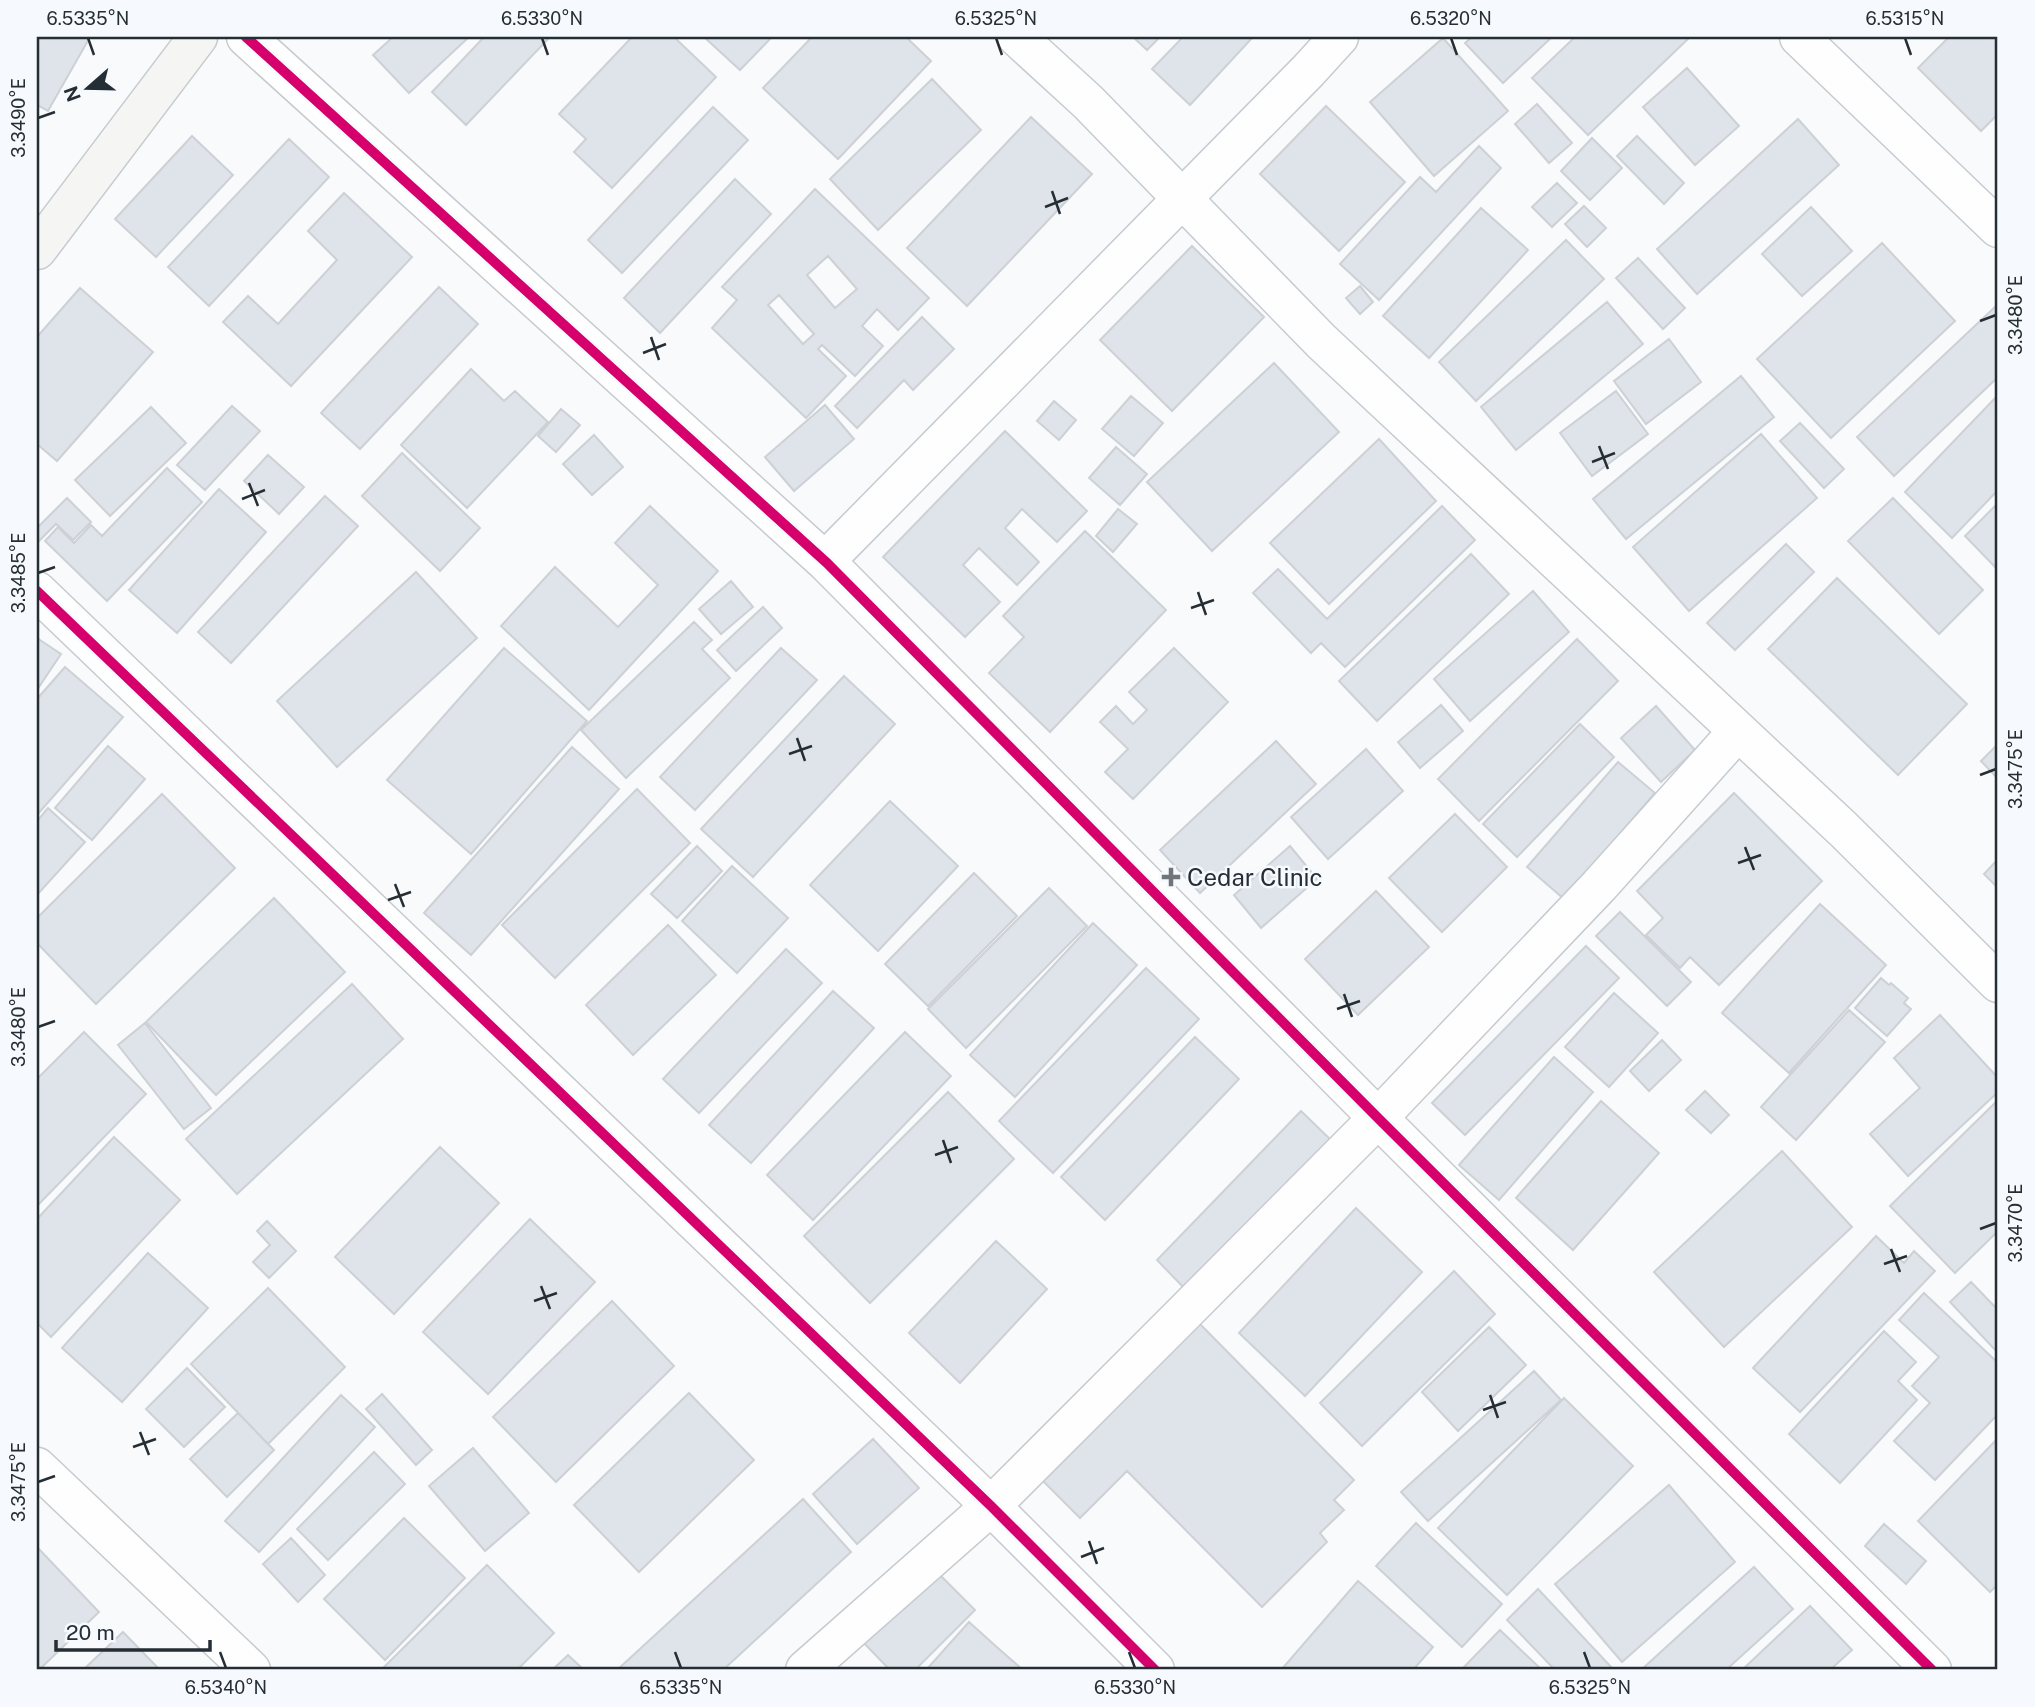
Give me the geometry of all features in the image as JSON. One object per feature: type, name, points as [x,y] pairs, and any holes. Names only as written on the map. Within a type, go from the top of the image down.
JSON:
[{"type":"main road","points":[[37,250],[198,37]]},
{"type":"street","points":[[246,37],[827,563],[1378,1118],[1932,1670]]},
{"type":"street","points":[[1017,37],[1088,102],[1321,341],[1843,829],[1998,983]]},
{"type":"street","points":[[827,563],[837,549],[1339,37]]},
{"type":"street","points":[[1799,37],[1998,228]]},
{"type":"street","points":[[37,591],[991,1506],[1155,1670]]},
{"type":"street","points":[[805,1670],[991,1506],[1378,1118],[1599,886],[1738,732]]},
{"type":"street","points":[[37,1467],[251,1670]]},
{"type":"building","points":[[37,37],[90,37],[48,111],[37,105]]},
{"type":"building","points":[[393,37],[469,37],[409,93],[373,55]]},
{"type":"building","points":[[484,37],[550,37],[466,125],[432,92]]},
{"type":"building","points":[[632,37],[674,37],[716,77],[612,188],[574,152],[586,139],[559,114]]},
{"type":"building","points":[[704,37],[772,37],[740,70]]},
{"type":"building","points":[[812,37],[906,37],[931,61],[838,159],[763,88]]},
{"type":"building","points":[[1133,37],[1160,37],[1147,50]]},
{"type":"building","points":[[1183,37],[1253,37],[1190,105],[1152,69]]},
{"type":"building","points":[[1472,37],[1552,37],[1503,83],[1465,43]]},
{"type":"building","points":[[1575,37],[1690,37],[1588,135],[1532,78]]},
{"type":"building","points":[[1949,37],[1998,37],[1998,114],[1981,131],[1918,68]]},
{"type":"building","points":[[1443,38],[1508,111],[1434,176],[1370,102]]},
{"type":"building","points":[[1687,68],[1739,126],[1695,165],[1643,107]]},
{"type":"building","points":[[932,79],[981,130],[878,230],[830,179]]},
{"type":"building","points":[[1537,104],[1572,143],[1549,163],[1515,124]]},
{"type":"building","points":[[1326,106],[1405,182],[1339,251],[1260,174]]},
{"type":"building","points":[[713,107],[748,140],[622,273],[588,240]]},
{"type":"building","points":[[1031,117],[1092,174],[967,306],[907,248]]},
{"type":"building","points":[[1798,119],[1839,165],[1697,294],[1657,249]]},
{"type":"building","points":[[192,136],[233,175],[156,257],[115,219]]},
{"type":"building","points":[[1637,136],[1684,183],[1664,204],[1617,156]]},
{"type":"building","points":[[1592,138],[1622,168],[1590,200],[1561,171]]},
{"type":"building","points":[[289,139],[329,177],[209,306],[168,267]]},
{"type":"building","points":[[1479,146],[1501,168],[1379,300],[1340,264],[1420,177],[1436,192]]},
{"type":"building","points":[[735,179],[771,214],[660,333],[624,298]]},
{"type":"building","points":[[1557,183],[1577,203],[1552,227],[1532,207]]},
{"type":"building","points":[[815,189],[929,298],[898,330],[877,309],[862,326],[883,346],[855,376],[822,345],[818,349],[846,376],[806,418],[712,328],[737,300],[722,287]],"holes":[[[828,256],[857,289],[835,308],[807,275]],[[779,295],[814,334],[803,344],[768,305]]]},
{"type":"building","points":[[344,193],[412,257],[291,386],[223,322],[248,296],[278,324],[337,260],[308,231]]},
{"type":"building","points":[[1584,206],[1606,228],[1587,247],[1565,224]]},
{"type":"building","points":[[1811,207],[1852,251],[1802,296],[1762,254]]},
{"type":"building","points":[[1481,208],[1528,250],[1429,358],[1383,316]]},
{"type":"building","points":[[1566,240],[1604,279],[1476,401],[1439,362]]},
{"type":"building","points":[[1882,243],[1955,321],[1831,438],[1757,359]]},
{"type":"building","points":[[1192,246],[1264,317],[1172,411],[1100,340]]},
{"type":"building","points":[[1638,258],[1685,308],[1663,329],[1616,278]]},
{"type":"building","points":[[1360,286],[1373,302],[1360,314],[1346,298]]},
{"type":"building","points":[[439,287],[478,324],[360,449],[321,413]]},
{"type":"building","points":[[80,288],[153,352],[57,461],[37,444],[37,337]]},
{"type":"building","points":[[1607,302],[1643,344],[1516,450],[1481,407]]},
{"type":"building","points":[[1998,304],[1998,377],[1894,476],[1857,437]]},
{"type":"building","points":[[922,317],[954,349],[913,390],[904,380],[857,428],[835,406]]},
{"type":"building","points":[[1669,339],[1701,382],[1646,424],[1614,381]]},
{"type":"building","points":[[1274,363],[1339,432],[1212,551],[1147,482]]},
{"type":"building","points":[[471,369],[504,401],[515,391],[548,422],[467,508],[401,445]]},
{"type":"building","points":[[1741,376],[1774,417],[1626,539],[1593,499]]},
{"type":"building","points":[[1616,391],[1648,434],[1592,476],[1560,433]]},
{"type":"building","points":[[1998,395],[1998,490],[1952,538],[1905,492]]},
{"type":"building","points":[[1131,396],[1163,423],[1134,456],[1102,429]]},
{"type":"building","points":[[1054,401],[1076,420],[1059,440],[1037,421]]},
{"type":"building","points":[[825,405],[854,439],[794,491],[765,457]]},
{"type":"building","points":[[232,406],[260,431],[205,490],[177,465]]},
{"type":"building","points":[[151,407],[186,443],[110,516],[75,480]]},
{"type":"building","points":[[561,409],[580,425],[556,452],[538,436]]},
{"type":"building","points":[[1800,423],[1844,469],[1824,488],[1780,441]]},
{"type":"building","points":[[1005,431],[1087,511],[1057,542],[1022,509],[1005,528],[1039,562],[1017,585],[979,548],[963,565],[1000,602],[965,637],[883,557]]},
{"type":"building","points":[[1761,434],[1817,498],[1689,611],[1633,547]]},
{"type":"building","points":[[594,435],[623,467],[592,495],[563,464]]},
{"type":"building","points":[[1379,439],[1436,501],[1329,604],[1270,543]]},
{"type":"building","points":[[1116,447],[1147,474],[1120,505],[1089,478]]},
{"type":"building","points":[[402,453],[480,528],[440,571],[362,496]]},
{"type":"building","points":[[268,455],[304,487],[279,514],[244,481]]},
{"type":"building","points":[[167,468],[202,502],[107,601],[45,541],[58,527],[74,543],[91,525],[102,536]]},
{"type":"building","points":[[219,489],[266,532],[177,633],[129,590]]},
{"type":"building","points":[[325,496],[358,526],[231,663],[198,632]]},
{"type":"building","points":[[67,498],[91,522],[73,540],[56,524],[39,541],[37,528]]},
{"type":"building","points":[[1893,498],[1983,590],[1939,634],[1848,541]]},
{"type":"building","points":[[1998,503],[1998,570],[1965,536]]},
{"type":"building","points":[[650,506],[718,571],[589,710],[501,626],[555,567],[618,627],[658,585],[615,543]]},
{"type":"building","points":[[1442,506],[1475,540],[1345,667],[1321,643],[1311,653],[1253,593],[1278,569],[1327,619]]},
{"type":"building","points":[[1118,509],[1137,524],[1113,552],[1096,536]]},
{"type":"building","points":[[1085,531],[1166,610],[1050,732],[989,673],[1024,637],[1003,616]]},
{"type":"building","points":[[1786,544],[1814,572],[1735,650],[1707,623]]},
{"type":"building","points":[[1471,554],[1509,594],[1377,721],[1339,681]]},
{"type":"building","points":[[416,572],[477,638],[337,767],[277,701]]},
{"type":"building","points":[[1837,578],[1967,704],[1898,775],[1768,649]]},
{"type":"building","points":[[731,581],[753,607],[721,634],[699,609]]},
{"type":"building","points":[[1533,591],[1569,632],[1470,721],[1434,679]]},
{"type":"building","points":[[763,607],[782,628],[736,671],[717,650]]},
{"type":"building","points":[[694,622],[712,640],[702,649],[730,678],[626,778],[581,730]]},
{"type":"building","points":[[37,638],[61,654],[37,690]]},
{"type":"building","points":[[1577,639],[1618,681],[1479,821],[1438,779]]},
{"type":"building","points":[[504,648],[587,721],[471,854],[387,780]]},
{"type":"building","points":[[781,648],[817,680],[695,810],[660,777]]},
{"type":"building","points":[[1174,648],[1228,702],[1133,799],[1105,772],[1128,749],[1100,722],[1116,706],[1133,724],[1147,710],[1129,692]]},
{"type":"building","points":[[65,667],[123,717],[37,815],[37,699]]},
{"type":"building","points":[[844,676],[895,724],[753,877],[701,829]]},
{"type":"building","points":[[1441,705],[1463,731],[1420,768],[1398,742]]},
{"type":"building","points":[[1656,706],[1695,750],[1661,782],[1621,738]]},
{"type":"building","points":[[1580,724],[1614,757],[1517,857],[1483,824]]},
{"type":"building","points":[[1276,741],[1316,784],[1200,893],[1160,850]]},
{"type":"building","points":[[1998,744],[1998,779],[1981,761]]},
{"type":"building","points":[[108,746],[145,779],[92,840],[55,808]]},
{"type":"building","points":[[572,747],[619,789],[471,955],[424,913]]},
{"type":"building","points":[[1366,749],[1403,791],[1328,859],[1291,817]]},
{"type":"building","points":[[1618,762],[1655,793],[1564,899],[1527,867]]},
{"type":"building","points":[[637,789],[690,843],[555,978],[502,925]]},
{"type":"building","points":[[1734,793],[1822,881],[1719,985],[1690,957],[1680,968],[1646,935],[1663,918],[1637,891]]},
{"type":"building","points":[[162,794],[235,868],[96,1004],[37,943],[37,918]]},
{"type":"building","points":[[890,801],[958,866],[878,951],[810,885]]},
{"type":"building","points":[[48,808],[85,842],[37,895],[37,821]]},
{"type":"building","points":[[1455,814],[1507,867],[1442,932],[1389,878]]},
{"type":"building","points":[[697,846],[722,871],[677,918],[651,894]]},
{"type":"building","points":[[1290,846],[1317,879],[1261,928],[1234,895]]},
{"type":"building","points":[[1998,859],[1998,888],[1984,874]]},
{"type":"building","points":[[732,866],[788,918],[737,973],[682,921]]},
{"type":"building","points":[[974,873],[1017,916],[928,1006],[885,964]]},
{"type":"building","points":[[1049,888],[1087,926],[966,1048],[928,1009]]},
{"type":"building","points":[[1376,891],[1429,947],[1358,1015],[1305,959]]},
{"type":"building","points":[[274,898],[345,972],[216,1095],[146,1022]]},
{"type":"building","points":[[1820,904],[1886,965],[1789,1073],[1722,1013]]},
{"type":"building","points":[[1620,912],[1691,982],[1667,1006],[1596,936]]},
{"type":"building","points":[[1093,923],[1137,965],[1015,1097],[970,1055]]},
{"type":"building","points":[[668,925],[716,975],[633,1055],[586,1005]]},
{"type":"building","points":[[1586,946],[1619,978],[1465,1135],[1432,1103]]},
{"type":"building","points":[[786,949],[822,983],[699,1113],[663,1079]]},
{"type":"building","points":[[1146,968],[1199,1019],[1053,1173],[999,1121]]},
{"type":"building","points":[[1881,978],[1908,998],[1904,1003],[1911,1009],[1887,1036],[1855,1008]]},
{"type":"building","points":[[352,984],[403,1039],[237,1194],[186,1139]]},
{"type":"building","points":[[833,991],[874,1028],[751,1163],[709,1125]]},
{"type":"building","points":[[1614,993],[1658,1033],[1609,1087],[1565,1047]]},
{"type":"building","points":[[1849,1010],[1885,1042],[1796,1140],[1761,1107]]},
{"type":"building","points":[[1940,1015],[1998,1078],[1998,1092],[1908,1176],[1870,1134],[1920,1088],[1894,1058]]},
{"type":"building","points":[[145,1023],[211,1108],[184,1129],[118,1045]]},
{"type":"building","points":[[84,1032],[146,1094],[37,1206],[37,1079]]},
{"type":"building","points":[[905,1032],[951,1076],[813,1220],[767,1175]]},
{"type":"building","points":[[1195,1037],[1239,1079],[1105,1220],[1061,1177]]},
{"type":"building","points":[[1662,1040],[1681,1060],[1649,1091],[1630,1071]]},
{"type":"building","points":[[1554,1057],[1593,1092],[1499,1200],[1459,1165]]},
{"type":"building","points":[[1705,1091],[1729,1115],[1711,1133],[1686,1110]]},
{"type":"building","points":[[948,1092],[1014,1159],[870,1303],[804,1236]]},
{"type":"building","points":[[1998,1100],[1998,1231],[1955,1273],[1890,1206]]},
{"type":"building","points":[[1601,1101],[1659,1153],[1573,1250],[1516,1198]]},
{"type":"building","points":[[1301,1111],[1332,1141],[1187,1291],[1157,1260]]},
{"type":"building","points":[[114,1137],[180,1200],[51,1337],[37,1323],[37,1219]]},
{"type":"building","points":[[440,1147],[499,1203],[394,1314],[335,1257]]},
{"type":"building","points":[[1782,1151],[1852,1227],[1724,1347],[1654,1272]]},
{"type":"building","points":[[1356,1208],[1422,1272],[1305,1396],[1239,1333]]},
{"type":"building","points":[[530,1219],[595,1282],[488,1394],[423,1332]]},
{"type":"building","points":[[267,1221],[296,1251],[269,1278],[253,1262],[270,1245],[257,1231]]},
{"type":"building","points":[[1876,1236],[1904,1263],[1914,1251],[1935,1271],[1800,1412],[1753,1368]]},
{"type":"building","points":[[996,1241],[1047,1289],[960,1383],[909,1333]]},
{"type":"building","points":[[148,1253],[208,1308],[122,1402],[62,1348]]},
{"type":"building","points":[[1454,1271],[1495,1314],[1362,1446],[1320,1403]]},
{"type":"building","points":[[1971,1282],[1998,1310],[1998,1353],[1950,1302]]},
{"type":"building","points":[[268,1288],[345,1367],[268,1444],[191,1364]]},
{"type":"building","points":[[1924,1293],[1998,1363],[1998,1414],[1935,1480],[1894,1441],[1930,1403],[1912,1386],[1939,1357],[1899,1320]]},
{"type":"building","points":[[612,1301],[674,1366],[556,1482],[493,1417]]},
{"type":"building","points":[[1197,1321],[1354,1480],[1334,1500],[1344,1510],[1320,1533],[1327,1542],[1262,1607],[1127,1471],[1080,1518],[1040,1478]]},
{"type":"building","points":[[1489,1327],[1526,1365],[1458,1431],[1422,1392]]},
{"type":"building","points":[[1884,1331],[1916,1362],[1898,1381],[1917,1400],[1840,1483],[1789,1434]]},
{"type":"building","points":[[187,1368],[225,1407],[184,1447],[146,1409]]},
{"type":"building","points":[[1534,1371],[1561,1400],[1428,1521],[1401,1492]]},
{"type":"building","points":[[689,1393],[754,1460],[639,1572],[574,1505]]},
{"type":"building","points":[[382,1394],[432,1450],[416,1465],[366,1409]]},
{"type":"building","points":[[341,1395],[375,1427],[259,1552],[225,1521]]},
{"type":"building","points":[[1564,1398],[1633,1466],[1507,1595],[1438,1528]]},
{"type":"building","points":[[238,1413],[274,1450],[227,1497],[190,1459]]},
{"type":"building","points":[[1998,1438],[1998,1584],[1990,1592],[1918,1521]]},
{"type":"building","points":[[873,1439],[919,1488],[857,1544],[813,1494]]},
{"type":"building","points":[[473,1448],[529,1513],[485,1551],[429,1486]]},
{"type":"building","points":[[374,1452],[405,1484],[328,1560],[297,1529]]},
{"type":"building","points":[[1669,1485],[1735,1562],[1622,1662],[1555,1584]]},
{"type":"building","points":[[803,1499],[851,1552],[723,1670],[617,1670]]},
{"type":"building","points":[[404,1518],[465,1578],[385,1660],[324,1599]]},
{"type":"building","points":[[1416,1523],[1502,1604],[1462,1647],[1376,1566]]},
{"type":"building","points":[[1884,1524],[1926,1561],[1906,1584],[1865,1546]]},
{"type":"building","points":[[291,1538],[325,1575],[298,1602],[263,1564]]},
{"type":"building","points":[[37,1547],[99,1612],[39,1670],[37,1670]]},
{"type":"building","points":[[487,1565],[554,1633],[517,1670],[381,1670]]},
{"type":"building","points":[[931,1566],[975,1610],[915,1670],[890,1670],[859,1638]]},
{"type":"building","points":[[1754,1567],[1793,1609],[1726,1670],[1641,1670]]},
{"type":"building","points":[[1358,1581],[1433,1647],[1413,1670],[1281,1670]]},
{"type":"building","points":[[1538,1589],[1614,1670],[1555,1670],[1507,1620]]},
{"type":"building","points":[[1810,1606],[1852,1650],[1830,1670],[1742,1670]]},
{"type":"building","points":[[969,1622],[999,1649],[1023,1670],[926,1670]]},
{"type":"building","points":[[1500,1630],[1542,1670],[1463,1670]]},
{"type":"building","points":[[123,1632],[160,1670],[83,1670]]},
{"type":"building","points":[[568,1655],[584,1670],[552,1670]]},
{"type":"cycle path","points":[[246,37],[827,563],[1378,1118],[1932,1670]]},
{"type":"cycle path","points":[[37,591],[991,1506],[1155,1670]]},
{"type":"place","name":"Cedar Clinic","points":[[1171,877]]}]
